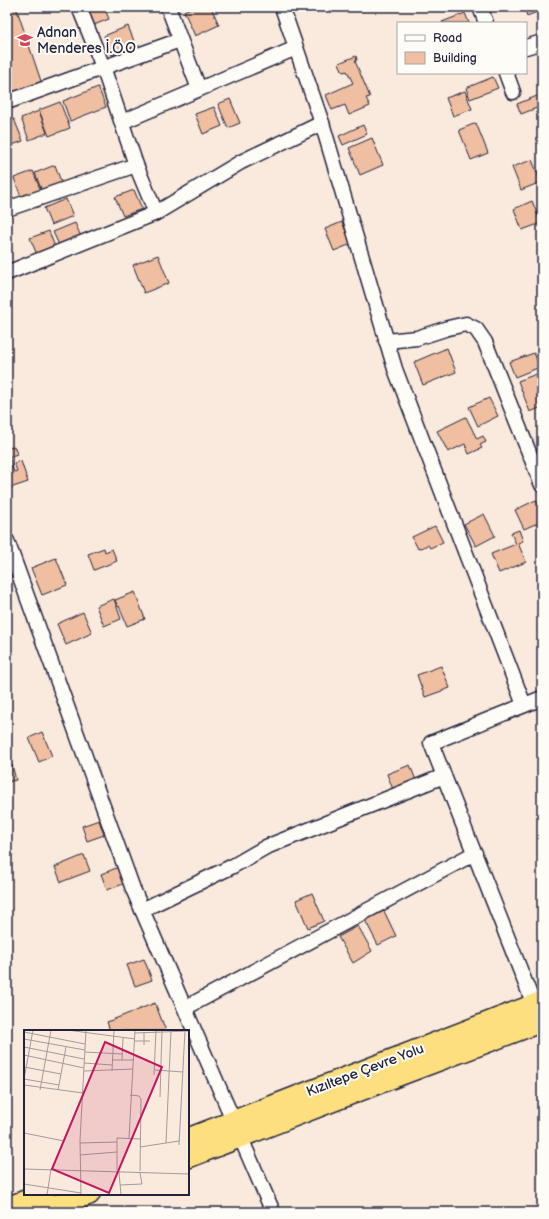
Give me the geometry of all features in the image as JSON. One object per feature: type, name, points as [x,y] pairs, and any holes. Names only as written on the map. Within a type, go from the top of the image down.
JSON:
[{"type":"highway","name":"Kızıltepe Çevre Yolu","points":[[189,1156],[237,1129],[540,1009]]},
{"type":"highway","name":"Kızıltepe Çevre Yolu","points":[[189,1139],[237,1129]]},
{"type":"highway","points":[[7,1208],[41,1195]]},
{"type":"highway","points":[[39,1212],[86,1195]]},
{"type":"street","points":[[79,7],[103,67],[136,165],[156,213]]},
{"type":"street","points":[[168,7],[199,89]]},
{"type":"street","points":[[282,7],[322,123],[395,369],[524,705]]},
{"type":"street","points":[[480,7],[486,22]]},
{"type":"street","points":[[7,102],[180,40]]},
{"type":"street","points":[[527,47],[542,42]]},
{"type":"street","points":[[122,122],[296,48]]},
{"type":"street","points":[[506,74],[513,92]]},
{"type":"street","points":[[7,273],[156,213],[241,162],[322,123]]},
{"type":"street","points":[[7,209],[136,165]]},
{"type":"street","points":[[386,341],[417,338],[466,324],[476,329],[485,342],[542,485]]},
{"type":"street","points":[[7,541],[133,889],[273,1212]]},
{"type":"street","points":[[540,1009],[431,743],[542,698]]},
{"type":"street","points":[[142,910],[233,866],[266,847],[444,776]]},
{"type":"street","points":[[184,1008],[475,853]]},
{"type":"building","points":[[7,7],[16,7],[43,87],[7,95]]},
{"type":"building","points":[[87,7],[104,7],[109,19],[94,25]]},
{"type":"building","points":[[192,7],[211,7],[219,25],[195,36],[184,11]]},
{"type":"building","points":[[524,7],[542,7],[542,10],[527,16]]},
{"type":"building","points":[[465,13],[469,22],[442,22]]},
{"type":"building","points":[[128,26],[136,46],[112,55],[104,36]]},
{"type":"building","points":[[356,56],[357,60],[355,61],[370,97],[366,98],[370,106],[349,115],[345,105],[332,110],[326,95],[353,83],[347,71],[343,72],[339,63]]},
{"type":"building","points":[[493,77],[498,88],[470,99],[466,88]]},
{"type":"building","points":[[98,87],[106,107],[70,121],[63,101]]},
{"type":"building","points":[[465,91],[472,109],[453,116],[446,98]]},
{"type":"building","points":[[542,94],[542,106],[521,114],[517,104]]},
{"type":"building","points":[[230,99],[240,123],[228,128],[218,104]]},
{"type":"building","points":[[60,102],[70,128],[49,136],[39,110]]},
{"type":"building","points":[[214,107],[222,126],[203,134],[195,114]]},
{"type":"building","points":[[39,111],[47,133],[29,140],[21,118]]},
{"type":"building","points":[[14,119],[23,141],[7,147],[7,122]]},
{"type":"building","points":[[476,123],[488,153],[471,160],[459,130]]},
{"type":"building","points":[[363,125],[367,134],[343,145],[339,136]]},
{"type":"building","points":[[372,138],[383,165],[360,175],[349,148]]},
{"type":"building","points":[[532,160],[541,182],[521,190],[512,167]]},
{"type":"building","points":[[55,165],[63,187],[43,194],[35,173]]},
{"type":"building","points":[[33,171],[42,194],[23,202],[14,178]]},
{"type":"building","points":[[134,190],[142,209],[123,216],[115,197]]},
{"type":"building","points":[[66,199],[73,216],[51,225],[44,208]]},
{"type":"building","points":[[532,201],[541,223],[522,230],[514,209]]},
{"type":"building","points":[[342,222],[351,244],[334,251],[325,229]]},
{"type":"building","points":[[75,223],[82,239],[60,247],[53,232]]},
{"type":"building","points":[[49,231],[56,250],[38,257],[30,238]]},
{"type":"building","points":[[158,255],[169,283],[144,293],[133,265]]},
{"type":"building","points":[[447,348],[456,372],[423,385],[414,362]]},
{"type":"building","points":[[534,353],[540,367],[515,377],[509,362]]},
{"type":"building","points":[[539,373],[542,380],[542,407],[530,412],[518,381]]},
{"type":"building","points":[[489,398],[498,416],[478,426],[469,407]]},
{"type":"building","points":[[466,417],[477,439],[483,436],[486,442],[480,445],[482,448],[469,454],[465,444],[448,452],[437,431]]},
{"type":"building","points":[[14,446],[17,454],[9,457],[14,472],[17,471],[14,463],[21,461],[28,482],[7,489],[7,449]]},
{"type":"building","points":[[536,500],[542,513],[542,521],[524,529],[515,510]]},
{"type":"building","points":[[484,514],[495,536],[476,546],[464,524]]},
{"type":"building","points":[[435,526],[443,542],[430,548],[428,545],[418,549],[412,537]]},
{"type":"building","points":[[519,530],[523,541],[518,543],[526,562],[499,573],[491,554],[516,544],[511,533]]},
{"type":"building","points":[[104,548],[105,552],[112,549],[117,561],[94,570],[88,554]]},
{"type":"building","points":[[56,558],[67,585],[42,595],[31,568]]},
{"type":"building","points":[[135,592],[145,619],[127,626],[115,600]]},
{"type":"building","points":[[114,599],[121,619],[104,626],[96,606]]},
{"type":"building","points":[[83,612],[92,633],[66,645],[57,624]]},
{"type":"building","points":[[441,666],[450,688],[425,697],[417,675]]},
{"type":"building","points":[[42,732],[52,756],[39,762],[29,738]]},
{"type":"building","points":[[12,765],[16,780],[7,782],[7,767]]},
{"type":"building","points":[[410,765],[417,783],[394,792],[387,774]]},
{"type":"building","points":[[99,820],[104,835],[87,841],[82,826]]},
{"type":"building","points":[[84,855],[90,871],[61,882],[55,867]]},
{"type":"building","points":[[119,867],[126,883],[107,890],[101,874]]},
{"type":"building","points":[[312,893],[324,921],[308,928],[296,900]]},
{"type":"building","points":[[384,911],[396,936],[378,945],[365,920]]},
{"type":"building","points":[[358,926],[372,951],[353,963],[338,937]]},
{"type":"building","points":[[144,959],[152,980],[135,986],[127,965]]},
{"type":"building","points":[[155,1003],[166,1030],[110,1030],[107,1022]]},
{"type":"place","name":"Adnan Menderes İ.Ö.O","points":[[25,40]]}]
